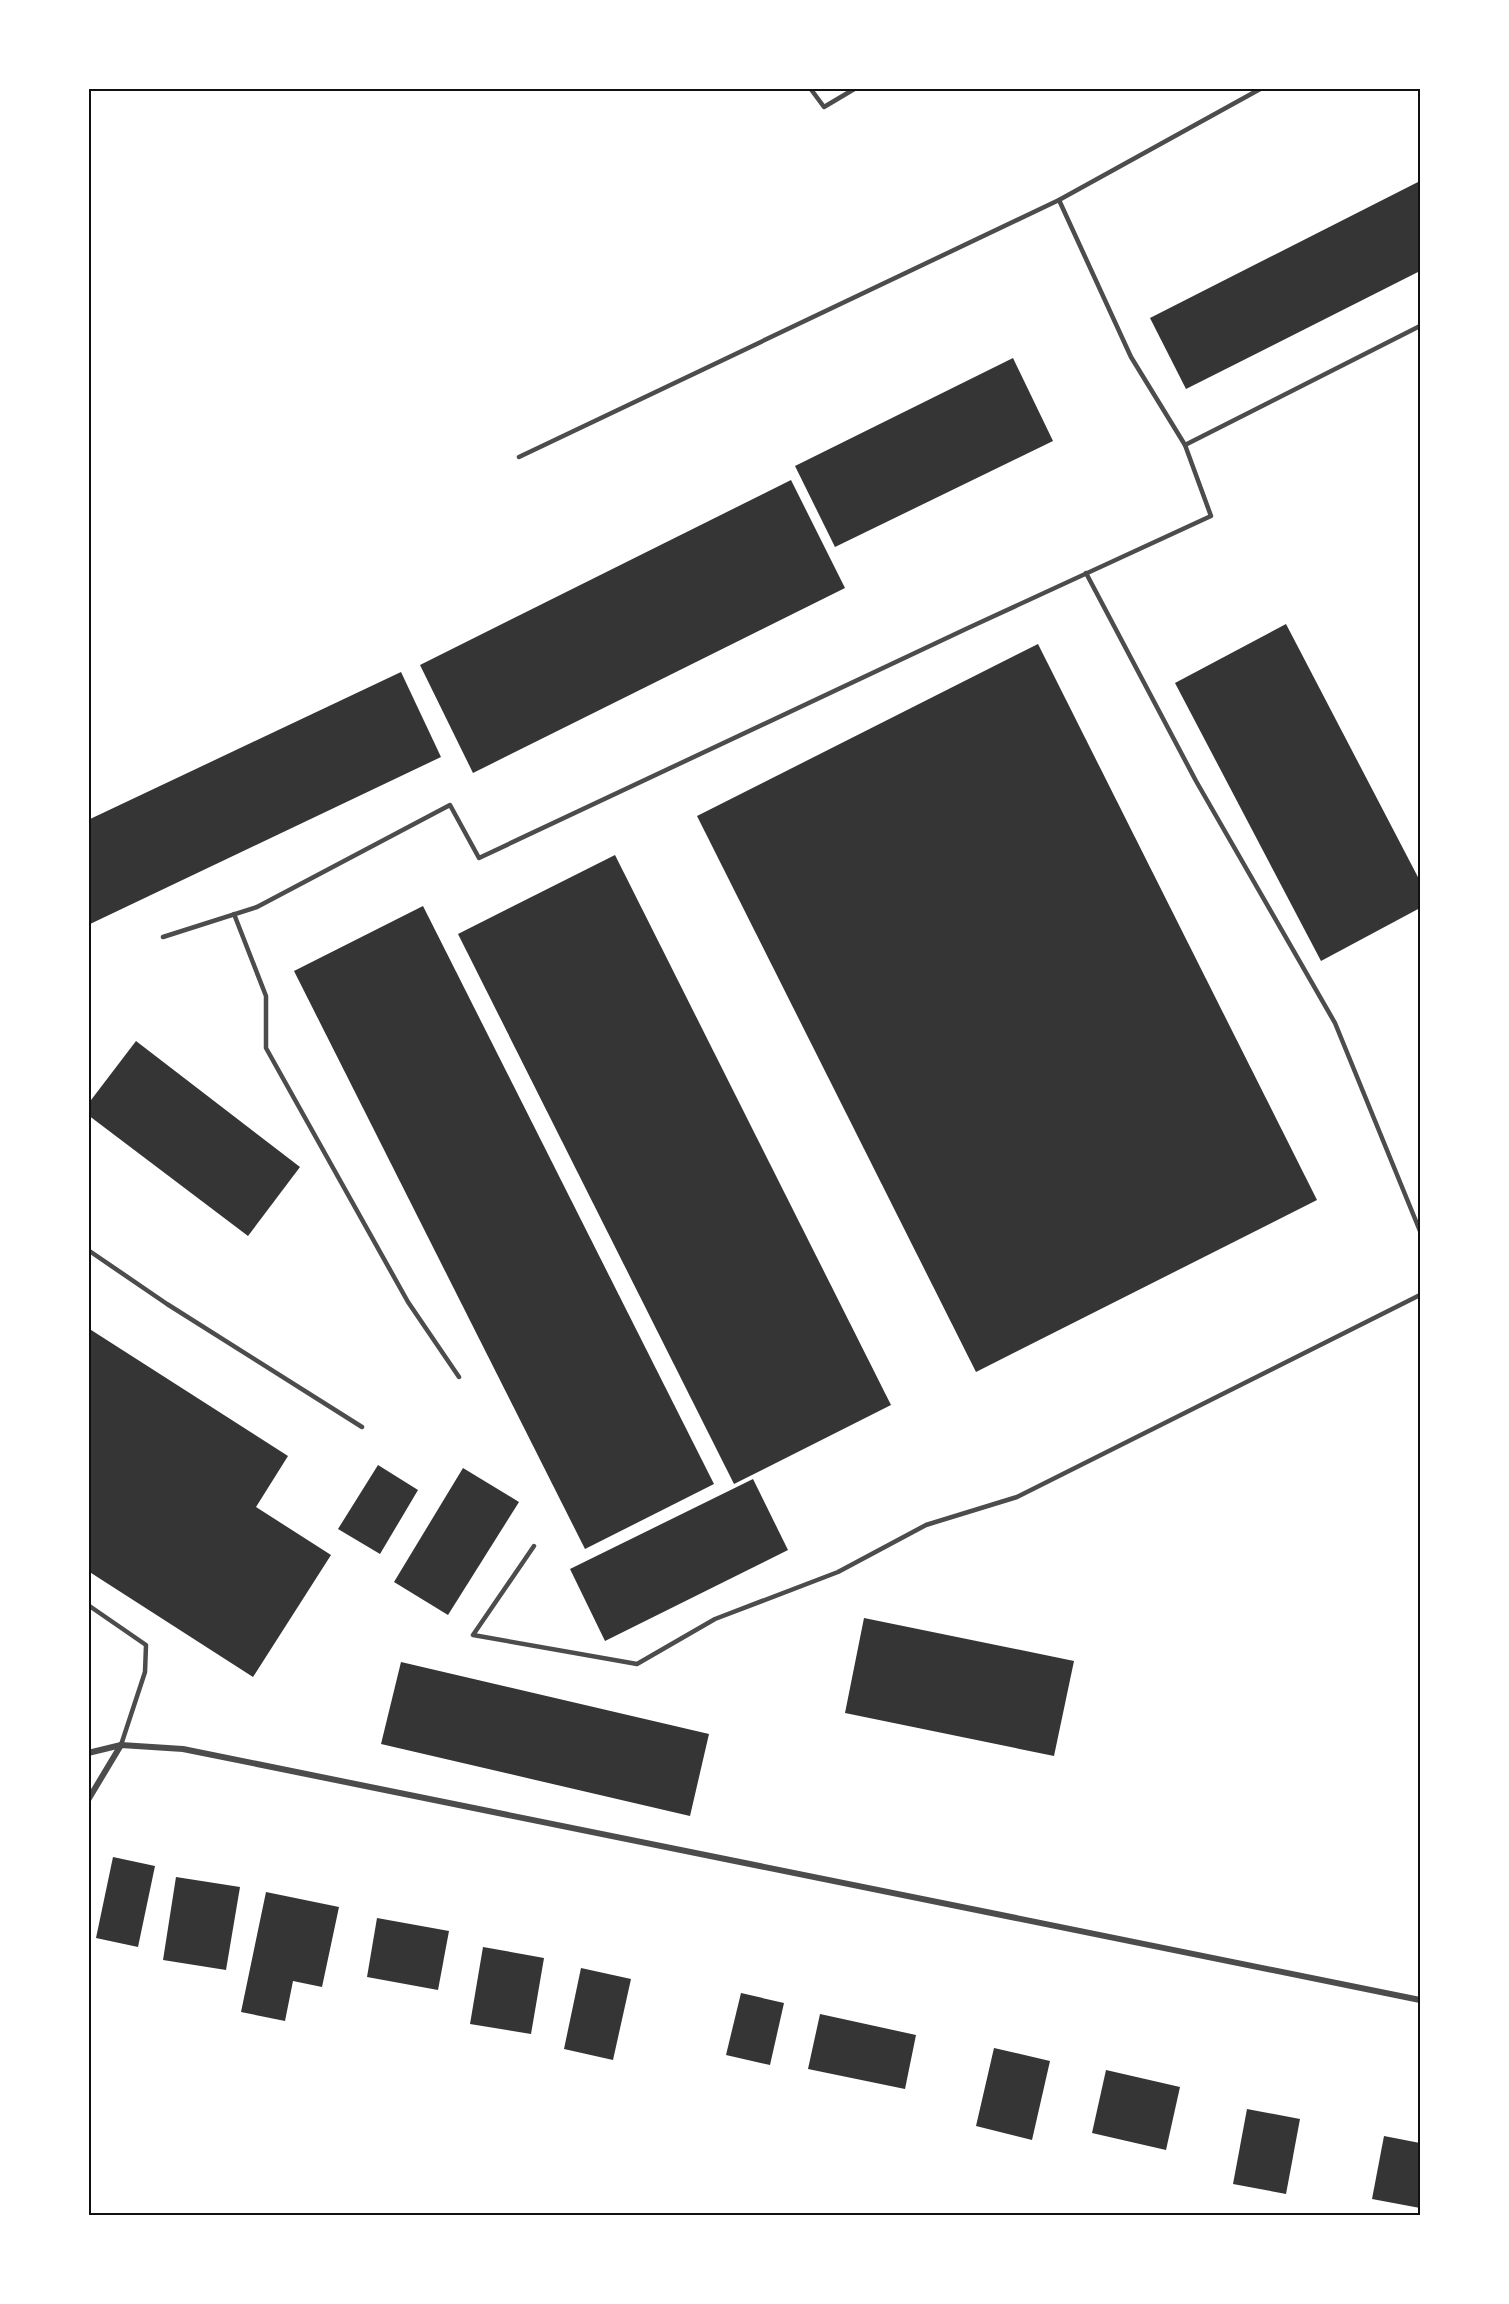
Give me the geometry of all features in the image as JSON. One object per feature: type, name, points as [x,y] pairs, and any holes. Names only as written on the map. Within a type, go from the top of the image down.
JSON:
[{"type":"street","points":[[88,1800],[121,1745]]},
{"type":"street","points":[[88,1753],[121,1745],[183,1749],[1420,2000]]},
{"type":"lane","points":[[810,88],[824,106],[856,88]]},
{"type":"lane","points":[[519,457],[1059,200],[1262,88]]},
{"type":"lane","points":[[163,937],[256,906],[450,805],[479,858],[1211,516],[1185,445],[1131,357],[1059,200]]},
{"type":"lane","points":[[1185,445],[1420,326]]},
{"type":"lane","points":[[1086,573],[1196,781],[1335,1023],[1420,1231]]},
{"type":"lane","points":[[234,914],[266,996],[266,1048],[408,1302],[459,1377]]},
{"type":"lane","points":[[88,1250],[167,1304],[362,1427]]},
{"type":"lane","points":[[534,1546],[473,1635],[637,1664],[716,1618],[838,1572],[926,1525],[1017,1497],[1420,1295]]},
{"type":"lane","points":[[88,1605],[146,1645],[145,1672],[121,1745]]},
{"type":"building","points":[[1420,181],[1420,271],[1186,389],[1150,318]]},
{"type":"building","points":[[1013,358],[1053,441],[835,547],[795,466]]},
{"type":"building","points":[[791,480],[845,588],[473,773],[420,665]]},
{"type":"building","points":[[1286,624],[1420,881],[1420,908],[1321,961],[1175,683]]},
{"type":"building","points":[[1038,644],[1317,1200],[976,1372],[697,816]]},
{"type":"building","points":[[401,672],[441,757],[88,925],[88,820]]},
{"type":"building","points":[[615,855],[891,1405],[734,1484],[458,934]]},
{"type":"building","points":[[423,906],[714,1484],[585,1549],[294,971]]},
{"type":"building","points":[[136,1041],[300,1167],[248,1236],[88,1115],[88,1104]]},
{"type":"building","points":[[88,1328],[288,1456],[256,1507],[331,1555],[253,1677],[88,1571]]},
{"type":"building","points":[[378,1465],[418,1490],[380,1554],[338,1529]]},
{"type":"building","points":[[463,1468],[519,1502],[448,1615],[394,1582]]},
{"type":"building","points":[[753,1479],[788,1550],[605,1641],[570,1569]]},
{"type":"building","points":[[864,1618],[1074,1661],[1054,1756],[845,1713]]},
{"type":"building","points":[[401,1662],[709,1734],[690,1816],[381,1744]]},
{"type":"building","points":[[113,1857],[155,1866],[138,1947],[96,1938]]},
{"type":"building","points":[[176,1877],[240,1887],[226,1970],[163,1960]]},
{"type":"building","points":[[266,1892],[339,1907],[322,1987],[293,1981],[285,2021],[241,2012]]},
{"type":"building","points":[[377,1918],[449,1931],[438,1990],[367,1977]]},
{"type":"building","points":[[483,1947],[544,1958],[531,2034],[470,2024]]},
{"type":"building","points":[[581,1968],[631,1979],[613,2060],[564,2049]]},
{"type":"building","points":[[741,1993],[784,2003],[770,2065],[726,2055]]},
{"type":"building","points":[[820,2014],[916,2035],[905,2089],[808,2069]]},
{"type":"building","points":[[994,2048],[1050,2061],[1032,2140],[976,2126]]},
{"type":"building","points":[[1106,2070],[1180,2087],[1166,2150],[1092,2133]]},
{"type":"building","points":[[1247,2109],[1300,2119],[1286,2194],[1233,2184]]},
{"type":"building","points":[[1384,2136],[1420,2143],[1420,2208],[1372,2199]]}]
